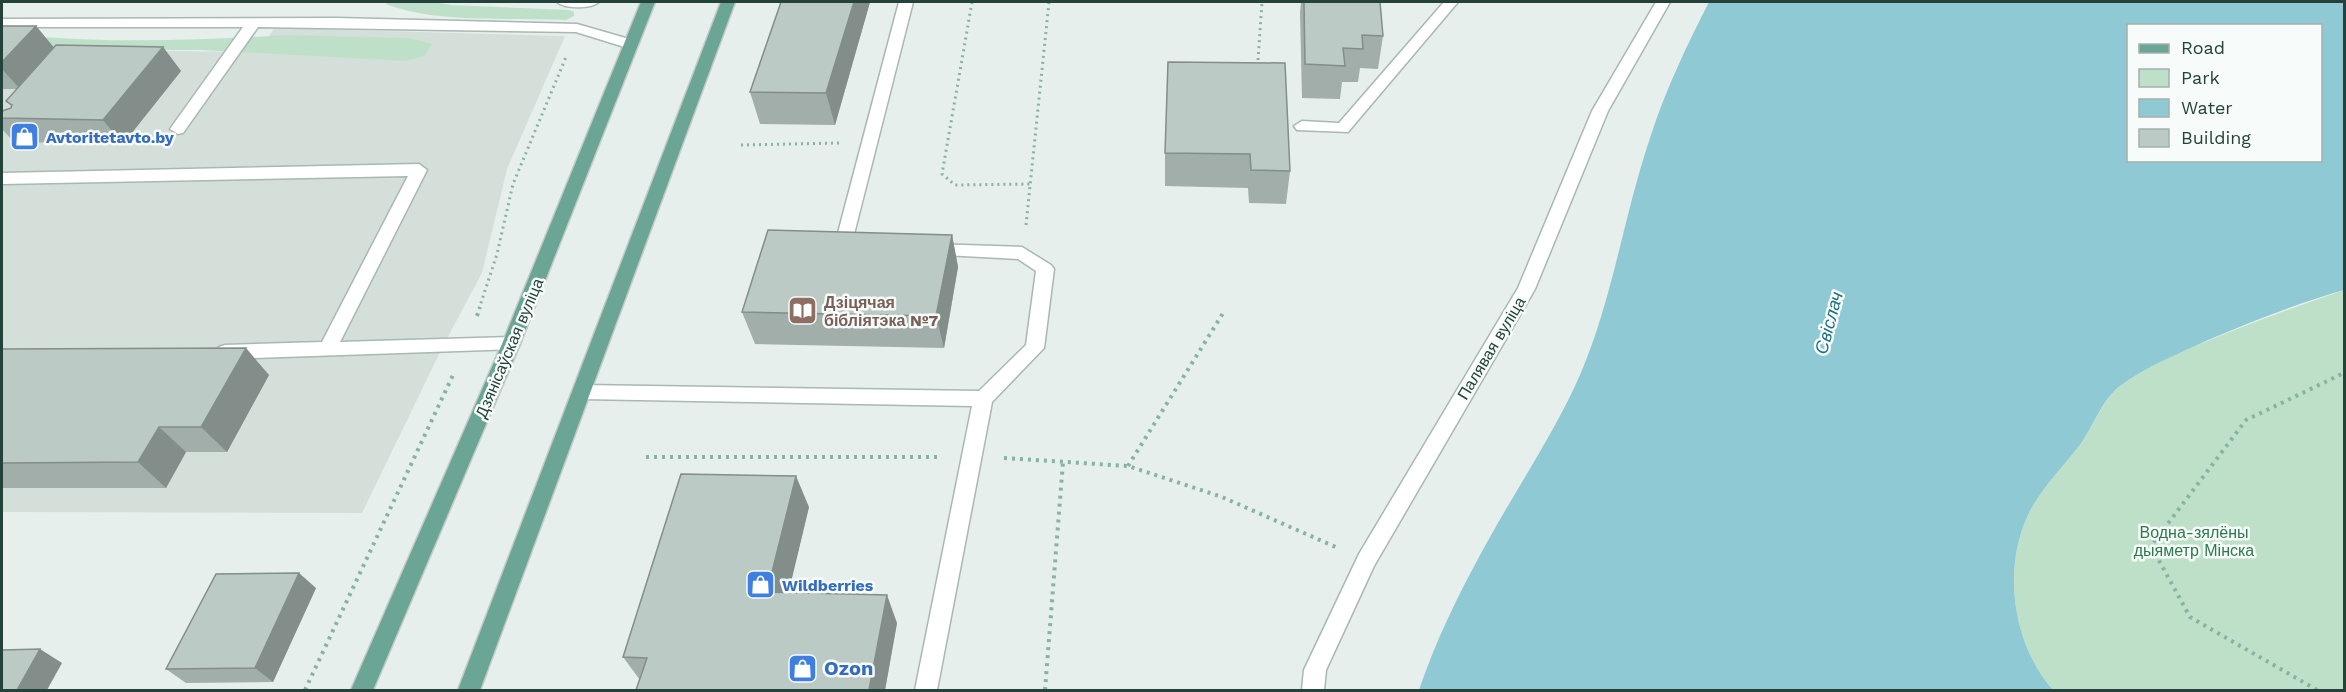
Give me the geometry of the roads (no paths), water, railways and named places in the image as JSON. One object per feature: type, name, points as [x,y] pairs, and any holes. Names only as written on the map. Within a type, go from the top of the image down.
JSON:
[{"type":"main road","name":"Дзянісаўская вуліца","points":[[362,690],[511,344],[648,2]]},
{"type":"main road","points":[[469,690],[728,2]]},
{"type":"street","points":[[564,2],[592,2]]},
{"type":"street","points":[[865,248],[842,248],[906,2]]},
{"type":"street","points":[[1302,126],[1342,128],[1451,2]]},
{"type":"street","name":"Палявая вуліца","points":[[1312,690],[1315,670],[1366,560],[1526,289],[1600,111],[1663,2]]},
{"type":"street","points":[[178,129],[254,22]]},
{"type":"street","points":[[2,23],[254,22],[577,28],[631,44]]},
{"type":"street","points":[[2,179],[419,170],[328,348]]},
{"type":"street","points":[[910,250],[1023,253],[1045,269],[1035,348],[983,399],[926,690]]},
{"type":"street","points":[[211,353],[511,344]]},
{"type":"street","points":[[582,392],[983,399]]},
{"type":"water","name":"Свіслач","points":[[1709,2],[2344,2],[2344,290],[2259,319],[2208,340],[2152,366],[2114,391],[2082,442],[2033,505],[2020,536],[2015,559],[2014,583],[2021,629],[2039,672],[2053,690],[1419,690],[1440,635],[1466,581],[1559,419],[1580,375],[1610,286],[1651,135],[1685,51]]},
{"type":"place","name":"Avtoritetavto.by","points":[[25,137]]},
{"type":"place","name":"Дзіцячая бібліятэка №7","points":[[803,311]]},
{"type":"place","name":"Wildberries","points":[[761,585]]},
{"type":"place","name":"Ozon","points":[[803,668]]},
{"type":"park label","name":"Водна-зялёны дыяметр Мінска","points":[[2194,541]]}]
